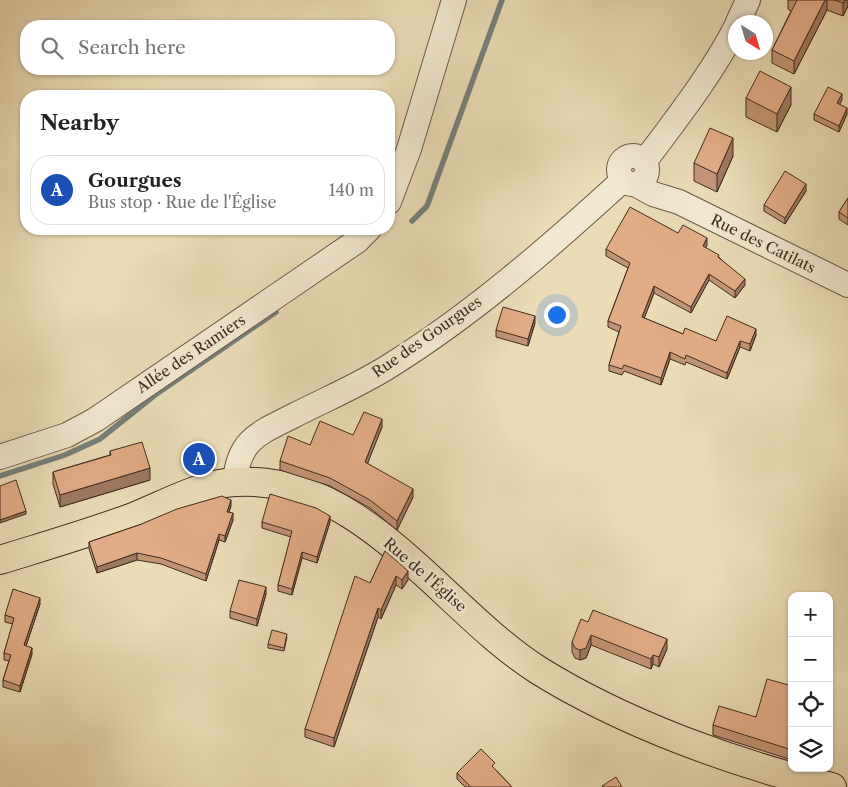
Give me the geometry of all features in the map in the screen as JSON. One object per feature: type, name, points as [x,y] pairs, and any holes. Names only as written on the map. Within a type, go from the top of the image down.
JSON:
[{"type":"main road","name":"Rue de l'Église","points":[[0,560],[122,521],[212,486],[235,482],[269,483],[291,489],[339,509],[368,526],[408,558],[502,643],[536,668],[574,691],[667,734],[718,753],[832,787]]},
{"type":"street","points":[[395,186],[409,148],[454,0]]},
{"type":"street","points":[[741,15],[748,0]]},
{"type":"street","name":"Rue des Gourgues","points":[[235,482],[237,462],[250,442],[263,431],[376,374],[443,330],[637,174],[691,99],[728,42]]},
{"type":"street","name":"Rue des Catilats","points":[[637,174],[653,194],[679,202],[848,285]]},
{"type":"street","name":"Allée des Ramiers","points":[[0,457],[67,435],[95,420],[357,241],[362,235]]},
{"type":"building","points":[[797,0],[825,0],[794,61],[773,50]]},
{"type":"building","points":[[760,71],[791,87],[777,114],[746,98]]},
{"type":"building","points":[[828,87],[842,94],[837,103],[847,108],[839,126],[814,114]]},
{"type":"building","points":[[710,128],[733,138],[717,174],[694,163]]},
{"type":"building","points":[[785,171],[806,184],[785,218],[764,205]]},
{"type":"building","points":[[848,198],[848,218],[839,212]]},
{"type":"building","points":[[630,207],[678,233],[683,225],[707,238],[703,246],[719,255],[718,257],[745,279],[735,291],[709,274],[691,307],[654,286],[642,317],[683,334],[685,328],[716,341],[727,316],[756,329],[750,344],[740,341],[727,373],[686,355],[685,359],[670,352],[661,378],[624,365],[622,369],[609,365],[621,326],[608,321],[630,263],[606,249]]},
{"type":"building","points":[[503,307],[535,316],[528,339],[496,330]]},
{"type":"building","points":[[364,412],[382,419],[365,462],[413,489],[397,521],[370,500],[330,478],[280,461],[288,436],[310,445],[320,421],[353,435]]},
{"type":"building","points":[[142,442],[150,468],[60,495],[53,472],[111,455],[110,451]]},
{"type":"building","points":[[16,480],[26,511],[0,520],[0,486]]},
{"type":"building","points":[[270,494],[316,508],[330,516],[317,557],[302,552],[292,589],[278,585],[292,531],[262,522]]},
{"type":"building","points":[[222,496],[231,500],[227,512],[233,513],[225,536],[219,534],[206,574],[161,558],[137,553],[97,567],[89,542],[139,525],[177,509]]},
{"type":"building","points":[[385,551],[408,571],[402,580],[396,576],[381,610],[378,608],[334,738],[305,729],[355,576],[370,583]]},
{"type":"building","points":[[239,580],[266,587],[257,619],[230,611]]},
{"type":"building","points":[[13,589],[40,598],[24,645],[32,648],[20,686],[3,680],[11,655],[4,653],[14,618],[5,615]]},
{"type":"building","points":[[593,610],[667,639],[659,657],[653,655],[651,659],[591,635],[586,648],[580,650],[575,648],[572,642],[581,619],[588,622]]},
{"type":"building","points":[[272,630],[287,634],[284,648],[268,644]]},
{"type":"building","points":[[767,679],[788,685],[788,749],[713,725],[719,706],[756,717]]},
{"type":"building","points":[[481,749],[495,763],[492,766],[512,787],[471,787],[457,773]]},
{"type":"building","points":[[616,777],[622,787],[602,786]]},
{"type":"waterway","points":[[412,221],[427,206],[502,0]]},
{"type":"waterway","points":[[0,476],[65,455],[100,439],[155,395],[276,312]]},
{"type":"place","name":"Gourgues","points":[[199,459]]}]
